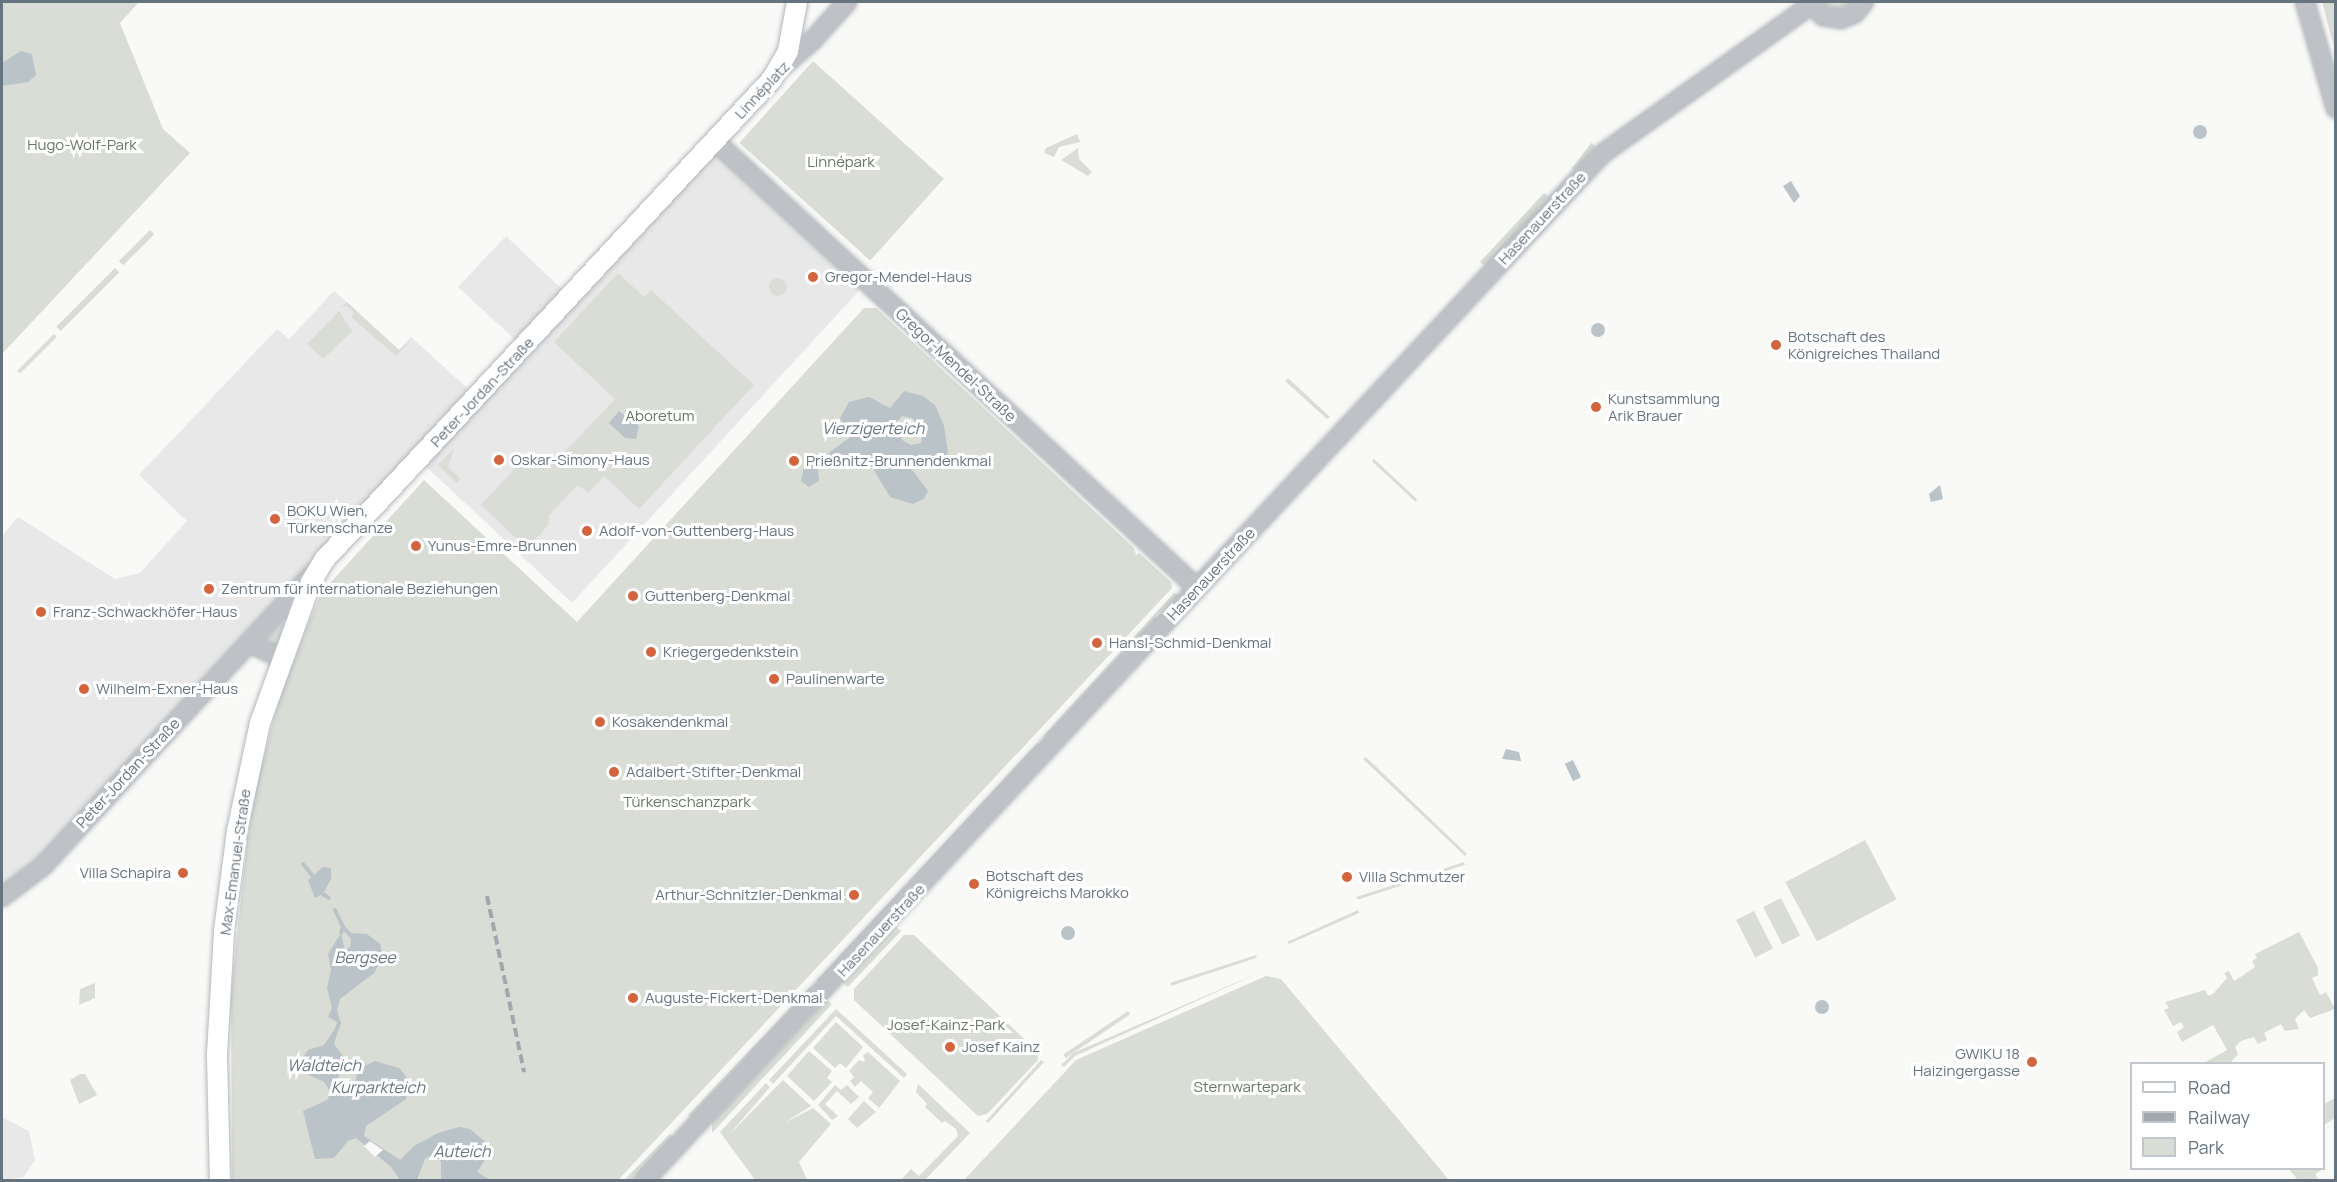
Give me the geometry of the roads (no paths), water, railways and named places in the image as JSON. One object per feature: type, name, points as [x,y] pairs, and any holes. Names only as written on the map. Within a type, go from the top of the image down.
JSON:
[{"type":"main road","points":[[772,79],[788,51],[796,2]]},
{"type":"main road","name":"Linnéplatz","points":[[715,141],[772,79]]},
{"type":"main road","name":"Peter-Jordan-Straße","points":[[325,559],[715,141]]},
{"type":"main road","name":"Max-Emanuel-Straße","points":[[220,1180],[218,1054],[224,931],[252,752],[281,658],[306,593],[325,559]]},
{"type":"street","name":"Linnéplatz","points":[[772,79],[811,42],[847,2]]},
{"type":"street","points":[[1810,3],[1823,16],[1840,19],[1855,13],[1864,2]]},
{"type":"street","points":[[2305,2],[2336,109]]},
{"type":"street","name":"Hasenauerstraße","points":[[645,1180],[1602,154],[1810,3]]},
{"type":"street","name":"Gregor-Mendel-Straße","points":[[715,141],[1197,588]]},
{"type":"street","name":"Peter-Jordan-Straße","points":[[2,897],[43,866],[325,559]]},
{"type":"street","points":[[249,643],[281,658]]},
{"type":"water","points":[[21,51],[32,54],[36,75],[28,82],[2,86],[2,63]]},
{"type":"water","points":[[2200,125],[2205,127],[2207,132],[2205,137],[2200,139],[2195,137],[2193,132],[2195,127]]},
{"type":"water","points":[[1791,181],[1800,196],[1794,203],[1783,186]]},
{"type":"water","points":[[1595,323],[1601,323],[1605,330],[1601,337],[1595,337],[1591,333],[1591,327]]},
{"type":"water","name":"Vierzigerteich","points":[[904,391],[923,396],[935,405],[944,426],[948,452],[941,470],[920,464],[910,467],[928,491],[924,499],[913,504],[890,497],[866,457],[835,461],[829,453],[849,438],[840,418],[849,402],[869,397],[890,408]],"holes":[[[902,416],[912,418],[923,430],[921,443],[911,445],[902,440],[896,423]]]},
{"type":"water","points":[[619,411],[639,426],[636,439],[625,438],[609,423]]},
{"type":"water","points":[[805,462],[812,462],[818,471],[819,481],[809,487],[801,481]]},
{"type":"water","points":[[1940,485],[1943,499],[1931,502],[1929,494]]},
{"type":"water","points":[[1506,749],[1519,752],[1521,761],[1502,759]]},
{"type":"water","points":[[1573,760],[1581,777],[1573,781],[1565,764]]},
{"type":"water","points":[[323,867],[331,868],[331,879],[323,894],[315,898],[308,880]]},
{"type":"water","points":[[1065,926],[1071,926],[1075,933],[1071,940],[1065,940],[1061,936],[1061,930]]},
{"type":"water","name":"Bergsee","points":[[341,933],[345,951],[350,947],[352,933],[367,934],[380,944],[383,957],[374,973],[340,999],[337,1010],[341,1024],[328,1017],[332,1008],[327,988],[331,970],[328,954]]},
{"type":"water","points":[[1822,1000],[1827,1002],[1829,1007],[1827,1012],[1822,1014],[1817,1012],[1815,1007],[1817,1002]]},
{"type":"water","points":[[334,1030],[338,1031],[334,1044],[345,1059],[338,1078],[347,1095],[353,1092],[358,1069],[375,1061],[399,1068],[409,1080],[406,1099],[366,1126],[364,1136],[400,1160],[414,1146],[438,1133],[459,1127],[470,1129],[488,1144],[488,1155],[477,1172],[490,1180],[441,1180],[441,1162],[434,1154],[425,1159],[417,1180],[400,1180],[391,1167],[356,1138],[348,1141],[334,1158],[315,1159],[303,1111],[327,1100],[331,1092],[324,1082],[303,1072],[301,1060],[308,1050],[324,1045]]},
{"type":"waterway","points":[[817,468],[832,457]]},
{"type":"waterway","points":[[303,864],[312,875]]},
{"type":"waterway","points":[[323,894],[329,898]]},
{"type":"waterway","points":[[335,910],[343,927],[341,933]]},
{"type":"waterway","points":[[343,927],[352,937]]},
{"type":"waterway","points":[[336,1031],[339,1023]]},
{"type":"railway","points":[[487,896],[524,1072]]},
{"type":"place","name":"Gregor-Mendel-Haus","points":[[813,277]]},
{"type":"place","name":"Botschaft des Königreiches Thailand","points":[[1776,345]]},
{"type":"place","name":"Kunstsammlung Arik Brauer","points":[[1596,407]]},
{"type":"place","name":"Oskar-Simony-Haus","points":[[499,460]]},
{"type":"place","name":"Prießnitz-Brunnendenkmal","points":[[794,461]]},
{"type":"place","name":"BOKU Wien, Türkenschanze","points":[[275,519]]},
{"type":"place","name":"Adolf-von-Guttenberg-Haus","points":[[587,531]]},
{"type":"place","name":"Yunus-Emre-Brunnen","points":[[416,546]]},
{"type":"place","name":"Zentrum für internationale Beziehungen","points":[[209,589]]},
{"type":"place","name":"Guttenberg-Denkmal","points":[[633,596]]},
{"type":"place","name":"Franz-Schwackhöfer-Haus","points":[[41,612]]},
{"type":"place","name":"Hansl-Schmid-Denkmal","points":[[1097,643]]},
{"type":"place","name":"Kriegergedenkstein","points":[[651,652]]},
{"type":"place","name":"Paulinenwarte","points":[[774,679]]},
{"type":"place","name":"Wilhelm-Exner-Haus","points":[[84,689]]},
{"type":"place","name":"Kosakendenkmal","points":[[600,722]]},
{"type":"place","name":"Adalbert-Stifter-Denkmal","points":[[614,772]]},
{"type":"place","name":"Villa Schapira","points":[[183,873]]},
{"type":"place","name":"Villa Schmutzer","points":[[1347,877]]},
{"type":"place","name":"Botschaft des Königreichs Marokko","points":[[974,884]]},
{"type":"place","name":"Arthur-Schnitzler-Denkmal","points":[[854,895]]},
{"type":"place","name":"Auguste-Fickert-Denkmal","points":[[633,998]]},
{"type":"place","name":"Josef Kainz","points":[[950,1047]]},
{"type":"place","name":"GWIKU 18 Haizingergasse","points":[[2032,1062]]},
{"type":"park label","name":"Hugo-Wolf-Park","points":[[82,145]]},
{"type":"park label","name":"Linnépark","points":[[841,162]]},
{"type":"park label","name":"Aboretum","points":[[660,416]]},
{"type":"park label","name":"Türkenschanzpark","points":[[687,802]]},
{"type":"park label","name":"Josef-Kainz-Park","points":[[946,1025]]},
{"type":"park label","name":"Sternwartepark","points":[[1247,1087]]},
{"type":"water label","name":"Waldteich","points":[[324,1065]]},
{"type":"water label","name":"Kurparkteich","points":[[378,1087]]},
{"type":"water label","name":"Auteich","points":[[462,1151]]}]
